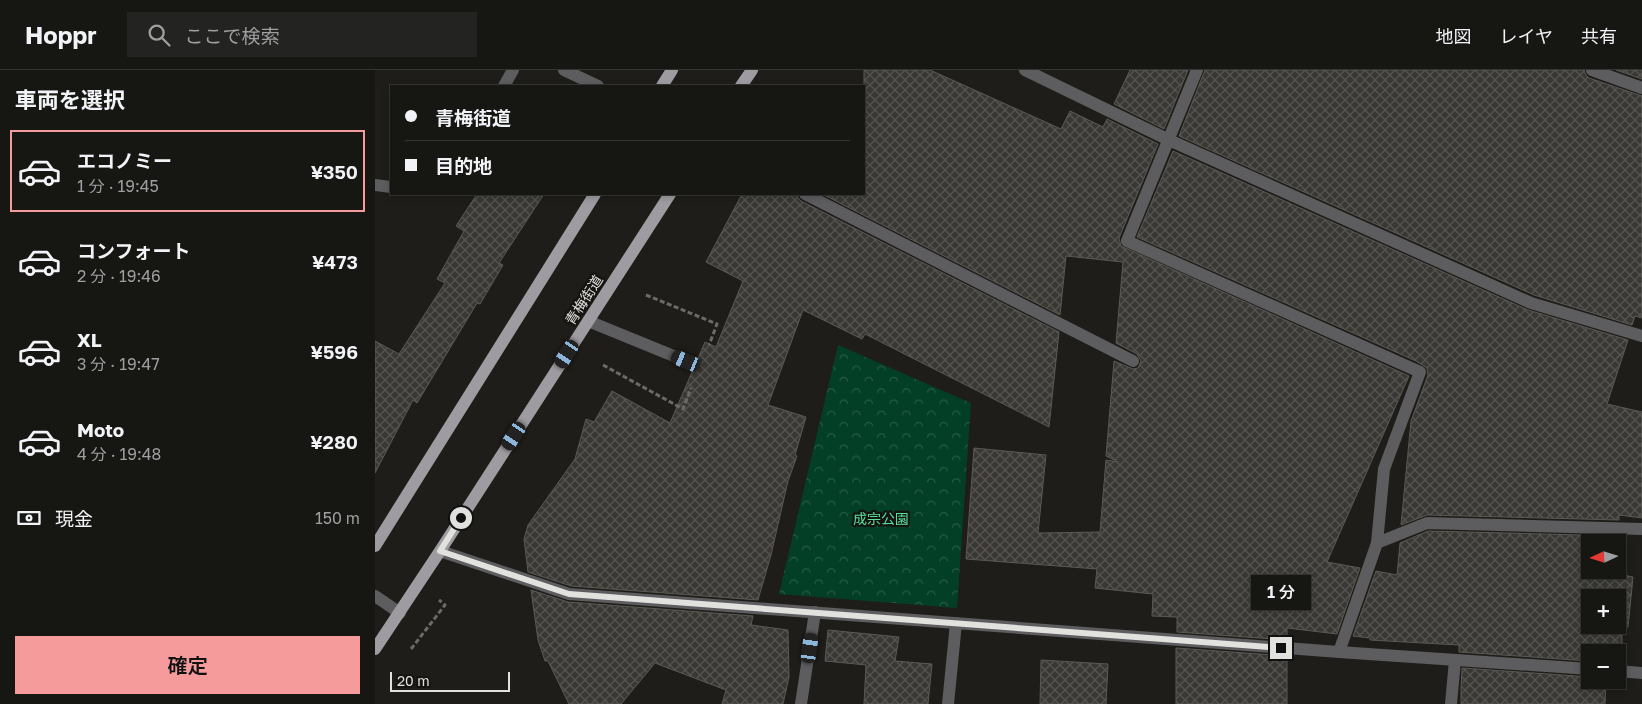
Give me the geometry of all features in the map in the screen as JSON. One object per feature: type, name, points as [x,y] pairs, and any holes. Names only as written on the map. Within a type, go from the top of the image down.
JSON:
[{"type":"main road","points":[[663,85],[672,70]]},
{"type":"main road","points":[[742,85],[752,70]]},
{"type":"main road","points":[[375,546],[594,195]]},
{"type":"main road","name":"青梅街道","points":[[375,649],[669,195]]},
{"type":"street","points":[[505,85],[513,70]]},
{"type":"street","points":[[564,70],[596,85]]},
{"type":"street","points":[[1025,70],[1169,140],[1531,304],[1642,336]]},
{"type":"street","points":[[1197,70],[1127,241],[1420,372],[1384,469],[1377,543],[1339,652]]},
{"type":"street","points":[[1593,70],[1642,88]]},
{"type":"street","points":[[375,184],[390,187]]},
{"type":"street","points":[[807,195],[1133,361]]},
{"type":"street","points":[[588,321],[686,361]]},
{"type":"street","points":[[1377,543],[1427,523],[1642,529]]},
{"type":"street","points":[[440,551],[569,594],[1581,668]]},
{"type":"street","points":[[375,596],[400,613]]},
{"type":"street","points":[[801,704],[815,612]]},
{"type":"street","points":[[948,704],[956,623]]},
{"type":"street","points":[[1451,704],[1455,660]]},
{"type":"street","points":[[1626,672],[1642,673]]},
{"type":"path","points":[[406,655],[445,605]]},
{"type":"green space","name":"成宗公園","points":[[838,345],[971,403],[957,608],[779,594]]},
{"type":"building","points":[[864,70],[930,70],[1061,129],[1070,111],[1103,127],[1107,119],[1158,144],[1119,238],[1121,246],[1409,376],[1327,562],[1360,568],[1337,634],[1287,628],[1287,640],[1177,632],[1177,617],[1152,616],[1153,594],[1095,588],[1097,569],[966,559],[974,448],[1046,455],[1038,533],[1100,532],[1106,460],[1118,462],[1106,456],[1114,361],[1133,369],[1138,368],[1141,361],[1137,354],[1116,343],[1123,262],[1066,256],[1060,315],[824,195],[865,195]]},
{"type":"building","points":[[1130,70],[1188,70],[1164,129],[1114,104]]},
{"type":"building","points":[[1205,70],[1584,70],[1589,78],[1642,96],[1642,318],[1635,316],[1632,325],[1534,295],[1179,136]]},
{"type":"building","points":[[1616,70],[1642,70],[1642,79]]},
{"type":"building","points":[[1173,151],[1528,310],[1628,340],[1607,404],[1642,412],[1642,518],[1619,515],[1619,520],[1427,515],[1401,525],[1411,421],[1428,375],[1427,368],[1416,361],[1137,237]]},
{"type":"building","points":[[476,195],[543,195],[499,263],[503,265],[480,304],[477,303],[417,403],[413,400],[375,473],[375,341],[399,354],[445,283],[437,279],[464,231],[456,226]]},
{"type":"building","points":[[741,195],[797,195],[801,201],[1059,332],[1049,427],[865,334],[862,339],[803,310],[768,405],[806,417],[758,600],[571,586],[528,572],[524,539],[528,525],[575,459],[586,419],[594,422],[612,391],[670,423],[705,342],[716,347],[743,281],[706,262]]},
{"type":"building","points":[[1428,531],[1581,535],[1581,579],[1626,579],[1626,576],[1633,577],[1628,627],[1626,627],[1626,589],[1581,589],[1581,634],[1622,634],[1622,644],[1581,644],[1581,660],[1459,652],[1459,645],[1370,640],[1370,638],[1353,636],[1376,571],[1397,575],[1400,543]]},
{"type":"building","points":[[531,590],[568,602],[753,616],[751,625],[788,630],[789,677],[783,704],[722,704],[726,690],[655,663],[621,704],[569,704],[548,661],[545,661],[538,640]]},
{"type":"building","points":[[828,630],[899,637],[895,661],[932,664],[928,704],[864,704],[866,665],[825,661]]},
{"type":"building","points":[[1176,648],[1287,656],[1287,704],[1176,704]]},
{"type":"building","points":[[1041,660],[1108,664],[1106,704],[1040,704]]},
{"type":"building","points":[[1462,668],[1581,676],[1581,689],[1606,689],[1605,704],[1461,704]]},
{"type":"route","points":[[461,518],[440,551],[569,594],[1281,648]]}]
